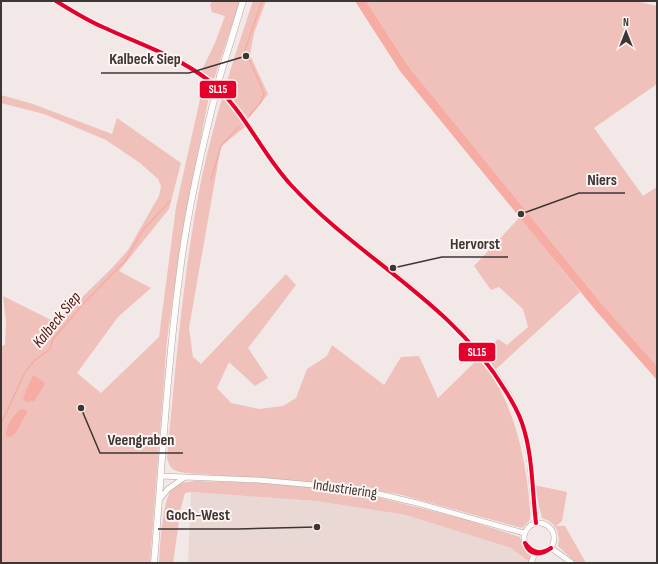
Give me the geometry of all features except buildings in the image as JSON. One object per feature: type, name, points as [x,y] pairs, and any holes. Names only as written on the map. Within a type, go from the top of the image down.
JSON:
[{"type":"main road","points":[[154,563],[180,270],[198,169],[214,100],[243,1]]},
{"type":"street","points":[[56,1],[90,21],[192,70],[209,81],[240,114],[270,159],[291,184],[318,211],[432,305],[469,340],[486,361],[521,419],[529,455],[536,523]]},
{"type":"street","name":"Industriering","points":[[161,476],[258,480],[358,489],[417,502],[524,533]]},
{"type":"street","points":[[159,500],[168,489],[184,477]]},
{"type":"street","points":[[536,523],[546,524],[553,530],[555,539],[551,548],[544,553],[535,553],[528,549],[524,542],[524,533],[529,526],[536,523]]},
{"type":"street","points":[[551,548],[572,563]]},
{"type":"street","points":[[531,563],[535,553]]},
{"type":"shaded area","points":[[212,1],[240,1],[214,79],[201,72],[215,43],[225,16],[212,12],[210,5]]},
{"type":"shaded area","points":[[253,1],[266,1],[254,33],[250,55],[268,94],[248,119],[245,127],[221,146],[189,328],[193,357],[201,364],[286,274],[296,285],[248,348],[268,378],[255,386],[229,362],[217,388],[231,403],[259,409],[283,406],[296,398],[307,369],[327,356],[332,345],[384,385],[401,357],[419,356],[438,398],[479,358],[500,389],[508,406],[520,443],[527,481],[530,513],[529,521],[522,528],[398,494],[328,483],[185,473],[173,469],[169,465],[167,458],[177,354],[189,250],[201,181],[231,68]]},
{"type":"shaded area","points":[[355,1],[366,1],[408,66],[601,303],[657,366],[657,380],[597,312],[400,71]]},
{"type":"shaded area","points":[[366,1],[636,1],[657,6],[657,84],[594,128],[643,196],[657,187],[657,366],[601,303],[408,66]]},
{"type":"shaded area","points":[[203,86],[210,91],[181,240],[167,340],[150,563],[1,563],[1,346],[5,345],[6,321],[3,296],[51,320],[66,313],[112,268],[128,250],[159,196],[161,186],[158,179],[140,163],[106,140],[44,114],[1,103],[1,95],[33,104],[112,134],[117,118],[181,163],[169,209],[119,271],[151,288],[118,317],[77,373],[101,393],[159,337],[176,207]]},
{"type":"shaded area","points":[[520,217],[580,292],[495,370],[484,352],[498,339],[507,345],[528,327],[523,309],[499,287],[491,290],[474,266]]},
{"type":"shaded area","points":[[33,375],[44,382],[44,386],[34,401],[26,402],[23,398]]},
{"type":"shaded area","points":[[19,410],[27,410],[27,413],[18,429],[11,437],[6,436],[11,420]]},
{"type":"shaded area","points":[[184,482],[269,483],[357,492],[464,519],[520,537],[524,550],[534,557],[531,563],[511,548],[406,515],[316,501],[191,492],[185,493],[181,507],[173,563],[159,563],[162,523],[170,492],[176,485]]},
{"type":"shaded area","points":[[534,485],[567,492],[562,521],[556,526],[565,526],[586,563],[576,563],[558,546],[558,532],[554,525],[542,518]]},
{"type":"shaded area","points":[[191,492],[316,501],[406,515],[511,548],[532,563],[188,563]]},
{"type":"waterway","name":"Kalbeck Siep","points":[[249,116],[261,102],[264,93],[245,50],[262,1]]},
{"type":"waterway","name":"Kalbeck Siep","points":[[211,180],[221,146],[239,127]]},
{"type":"waterway","name":"Kalbeck Siep","points":[[1,424],[25,372],[34,361],[50,349],[53,339],[85,302],[125,261],[143,230],[170,201]]},
{"type":"transit line","name":"SL15","points":[[56,1],[92,22],[171,57],[208,80],[221,91],[232,104],[270,159],[291,185],[345,236],[432,306],[484,359],[515,406],[526,435],[536,523]]},
{"type":"transit line","name":"SL15","points":[[525,543],[537,552],[544,552],[551,548]]},
{"type":"transit line","name":"SL15","points":[[525,543],[529,550],[536,553],[547,551],[551,548]]},
{"type":"place","name":"Kalbeck Siep","points":[[246,56]]},
{"type":"place","name":"Niers","points":[[521,214]]},
{"type":"place","name":"Hervorst","points":[[393,268]]},
{"type":"place","name":"Veengraben","points":[[81,408]]},
{"type":"place","name":"Goch-West","points":[[317,527]]}]
